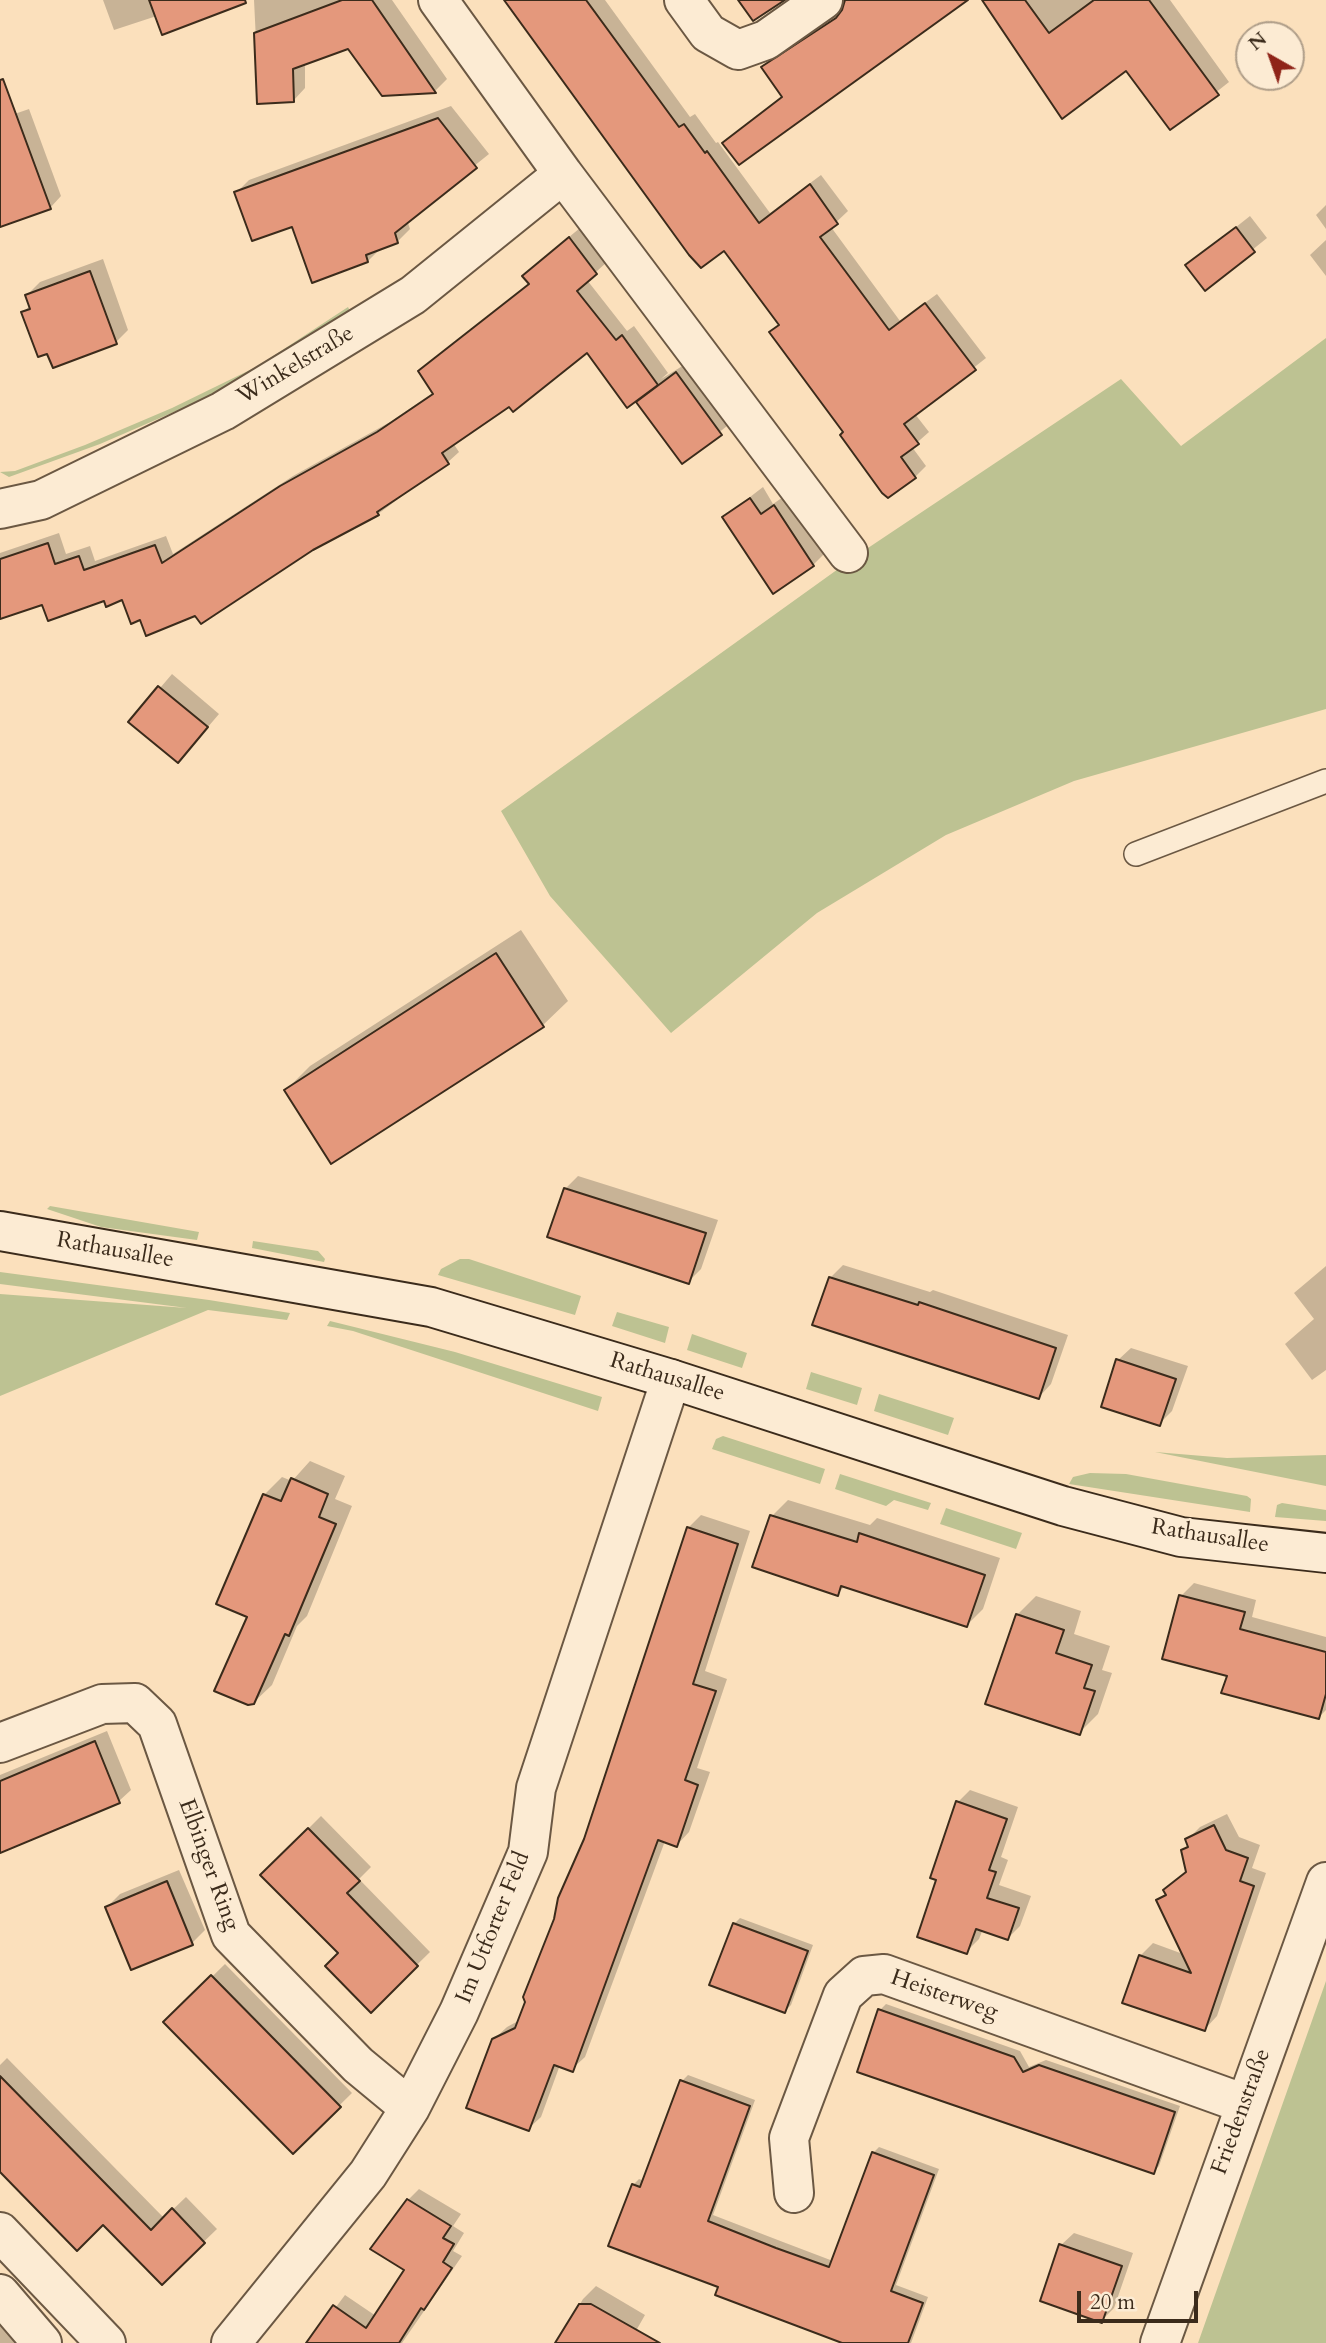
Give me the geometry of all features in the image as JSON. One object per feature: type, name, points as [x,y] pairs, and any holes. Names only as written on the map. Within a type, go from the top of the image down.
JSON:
[{"type":"street","points":[[684,0],[708,33],[738,50],[766,40],[823,0]]},
{"type":"street","points":[[450,4],[563,174],[848,553]]},
{"type":"street","name":"Winkelstraße","points":[[0,509],[41,500],[223,411],[413,295],[563,174]]},
{"type":"street","name":"Rathausallee","points":[[0,1230],[431,1307],[671,1379],[1063,1506],[1181,1537],[1326,1552]]},
{"type":"street","name":"Im Utforter Feld","points":[[231,2343],[369,2174],[410,2108],[460,2012],[527,1852],[536,1788],[671,1379]]},
{"type":"street","name":"Elbinger Ring","points":[[0,1743],[102,1704],[135,1703],[157,1724],[231,1935],[358,2065],[410,2108]]},
{"type":"street","name":"Friedenstraße","points":[[1160,2343],[1326,1882]]},
{"type":"street","name":"Heisterweg","points":[[794,2193],[789,2138],[843,1995],[864,1976],[884,1974],[1245,2104]]},
{"type":"street","points":[[0,2232],[106,2343]]},
{"type":"street","points":[[0,2294],[42,2343]]},
{"type":"lane","points":[[1136,854],[1326,780]]},
{"type":"green space","points":[[348,307],[350,311],[240,380],[197,402],[100,444],[9,477],[0,472],[15,471],[85,445],[172,408],[258,366]]},
{"type":"green space","points":[[1326,338],[1326,709],[1074,781],[946,835],[817,913],[671,1033],[550,896],[501,811],[859,554],[1121,379],[1181,446]]},
{"type":"green space","points":[[50,1206],[199,1232],[197,1240],[101,1227],[47,1209]]},
{"type":"green space","points":[[253,1241],[318,1251],[325,1259],[324,1262],[252,1248]]},
{"type":"green space","points":[[460,1259],[469,1259],[581,1296],[575,1315],[438,1275],[441,1269]]},
{"type":"green space","points":[[0,1272],[290,1313],[287,1320],[208,1310],[0,1396],[0,1294],[187,1308],[0,1284]]},
{"type":"green space","points":[[617,1312],[669,1327],[665,1343],[612,1326]]},
{"type":"green space","points":[[330,1321],[455,1352],[602,1397],[598,1411],[353,1331],[327,1326]]},
{"type":"green space","points":[[692,1334],[747,1353],[742,1368],[687,1350]]},
{"type":"green space","points":[[811,1372],[862,1388],[857,1405],[806,1389]]},
{"type":"green space","points":[[879,1394],[954,1418],[948,1435],[874,1411]]},
{"type":"green space","points":[[723,1436],[825,1469],[820,1484],[712,1449],[716,1439]]},
{"type":"green space","points":[[1155,1452],[1227,1458],[1326,1455],[1326,1486]]},
{"type":"green space","points":[[1090,1473],[1126,1474],[1247,1496],[1251,1499],[1250,1512],[1069,1484],[1073,1477]]},
{"type":"green space","points":[[840,1474],[931,1503],[928,1510],[894,1500],[886,1506],[835,1489]]},
{"type":"green space","points":[[1282,1503],[1326,1510],[1326,1521],[1275,1517],[1277,1505]]},
{"type":"green space","points":[[946,1508],[1022,1533],[1016,1549],[940,1524]]},
{"type":"green space","points":[[1326,1981],[1326,2343],[1198,2343]]},
{"type":"building","points":[[149,0],[245,0],[246,3],[162,35]]},
{"type":"building","points":[[342,0],[372,0],[436,93],[382,96],[348,49],[293,69],[294,102],[257,104],[254,33]]},
{"type":"building","points":[[504,0],[586,0],[679,127],[684,124],[705,153],[707,151],[759,223],[810,184],[838,224],[820,237],[889,330],[925,303],[976,370],[904,424],[919,444],[901,457],[916,478],[888,498],[882,493],[840,435],[843,432],[769,332],[779,325],[724,251],[701,268],[689,255]]},
{"type":"building","points":[[738,0],[785,0],[753,21]]},
{"type":"building","points":[[845,0],[968,0],[739,165],[722,143],[782,97],[761,67],[836,18]]},
{"type":"building","points":[[982,0],[1025,0],[1049,33],[1094,0],[1149,0],[1219,95],[1170,130],[1126,71],[1062,119]]},
{"type":"building","points":[[3,79],[51,209],[0,227],[0,80]]},
{"type":"building","points":[[438,118],[477,168],[395,233],[398,243],[366,255],[368,262],[312,283],[292,227],[252,241],[234,192]]},
{"type":"building","points":[[1236,227],[1255,252],[1205,291],[1185,265]]},
{"type":"building","points":[[569,237],[597,274],[577,291],[616,340],[622,335],[658,385],[627,408],[587,353],[513,412],[509,407],[442,453],[449,464],[377,512],[379,515],[313,550],[201,624],[195,616],[146,636],[140,620],[131,624],[122,600],[106,607],[104,601],[48,621],[42,605],[0,619],[0,559],[48,543],[55,564],[79,556],[84,570],[155,545],[162,563],[280,486],[377,432],[433,394],[418,371],[529,284],[522,276]]},
{"type":"building","points":[[90,271],[117,344],[53,368],[47,354],[38,357],[21,312],[30,309],[25,295]]},
{"type":"building","points":[[676,372],[722,435],[682,464],[636,402]]},
{"type":"building","points":[[750,498],[761,514],[774,505],[814,566],[773,594],[722,517]]},
{"type":"building","points":[[158,686],[208,727],[178,763],[128,722]]},
{"type":"building","points":[[496,953],[544,1027],[331,1164],[284,1090]]},
{"type":"building","points":[[564,1188],[706,1233],[689,1284],[547,1237]]},
{"type":"building","points":[[829,1277],[918,1305],[919,1302],[1056,1348],[1039,1399],[812,1325]]},
{"type":"building","points":[[1116,1359],[1176,1379],[1160,1426],[1101,1407]]},
{"type":"building","points":[[291,1478],[328,1494],[319,1517],[336,1524],[289,1636],[285,1634],[254,1704],[248,1705],[214,1691],[247,1617],[216,1604],[263,1494],[281,1501]]},
{"type":"building","points":[[770,1515],[857,1542],[859,1533],[985,1575],[967,1627],[841,1586],[838,1596],[752,1567]]},
{"type":"building","points":[[687,1527],[738,1544],[693,1684],[716,1691],[685,1780],[698,1785],[677,1847],[658,1840],[573,2072],[554,2065],[529,2131],[466,2108],[492,2039],[515,2028],[525,2002],[523,1997],[554,1919],[558,1898],[584,1839]]},
{"type":"building","points":[[1179,1595],[1245,1612],[1240,1629],[1326,1652],[1326,1694],[1319,1719],[1221,1693],[1227,1676],[1162,1659]]},
{"type":"building","points":[[1016,1614],[1064,1630],[1056,1653],[1092,1665],[1084,1688],[1095,1691],[1080,1735],[985,1704]]},
{"type":"building","points":[[95,1741],[120,1803],[0,1853],[0,1781]]},
{"type":"building","points":[[956,1801],[1007,1819],[989,1870],[996,1872],[987,1898],[1019,1908],[1008,1940],[976,1929],[967,1954],[917,1937],[936,1880],[930,1878]]},
{"type":"building","points":[[1214,1825],[1226,1850],[1248,1858],[1240,1881],[1254,1886],[1205,2031],[1122,2003],[1139,1955],[1191,1973],[1156,1900],[1166,1895],[1163,1890],[1186,1872],[1181,1850],[1188,1847],[1185,1839]]},
{"type":"building","points":[[308,1828],[360,1881],[347,1893],[418,1966],[371,2013],[325,1966],[338,1953],[260,1875]]},
{"type":"building","points":[[167,1881],[193,1945],[131,1970],[105,1907]]},
{"type":"building","points":[[733,1923],[808,1951],[785,2013],[709,1985]]},
{"type":"building","points":[[211,1975],[341,2107],[293,2154],[163,2022]]},
{"type":"building","points":[[878,2009],[1014,2057],[1023,2072],[1039,2065],[1175,2112],[1154,2174],[857,2072]]},
{"type":"building","points":[[0,2076],[151,2230],[172,2208],[205,2243],[162,2285],[103,2225],[77,2251],[0,2172]]},
{"type":"building","points":[[680,2080],[750,2106],[708,2221],[776,2248],[829,2267],[872,2152],[934,2175],[891,2291],[923,2303],[908,2343],[842,2343],[715,2295],[718,2287],[608,2246],[632,2184],[640,2187]]},
{"type":"building","points":[[407,2199],[451,2226],[443,2238],[454,2244],[443,2262],[452,2268],[424,2310],[421,2308],[399,2343],[306,2343],[333,2305],[366,2328],[404,2270],[370,2249]]},
{"type":"building","points":[[1059,2244],[1122,2266],[1102,2323],[1040,2301]]},
{"type":"building","points":[[579,2304],[591,2304],[660,2343],[555,2343]]}]
